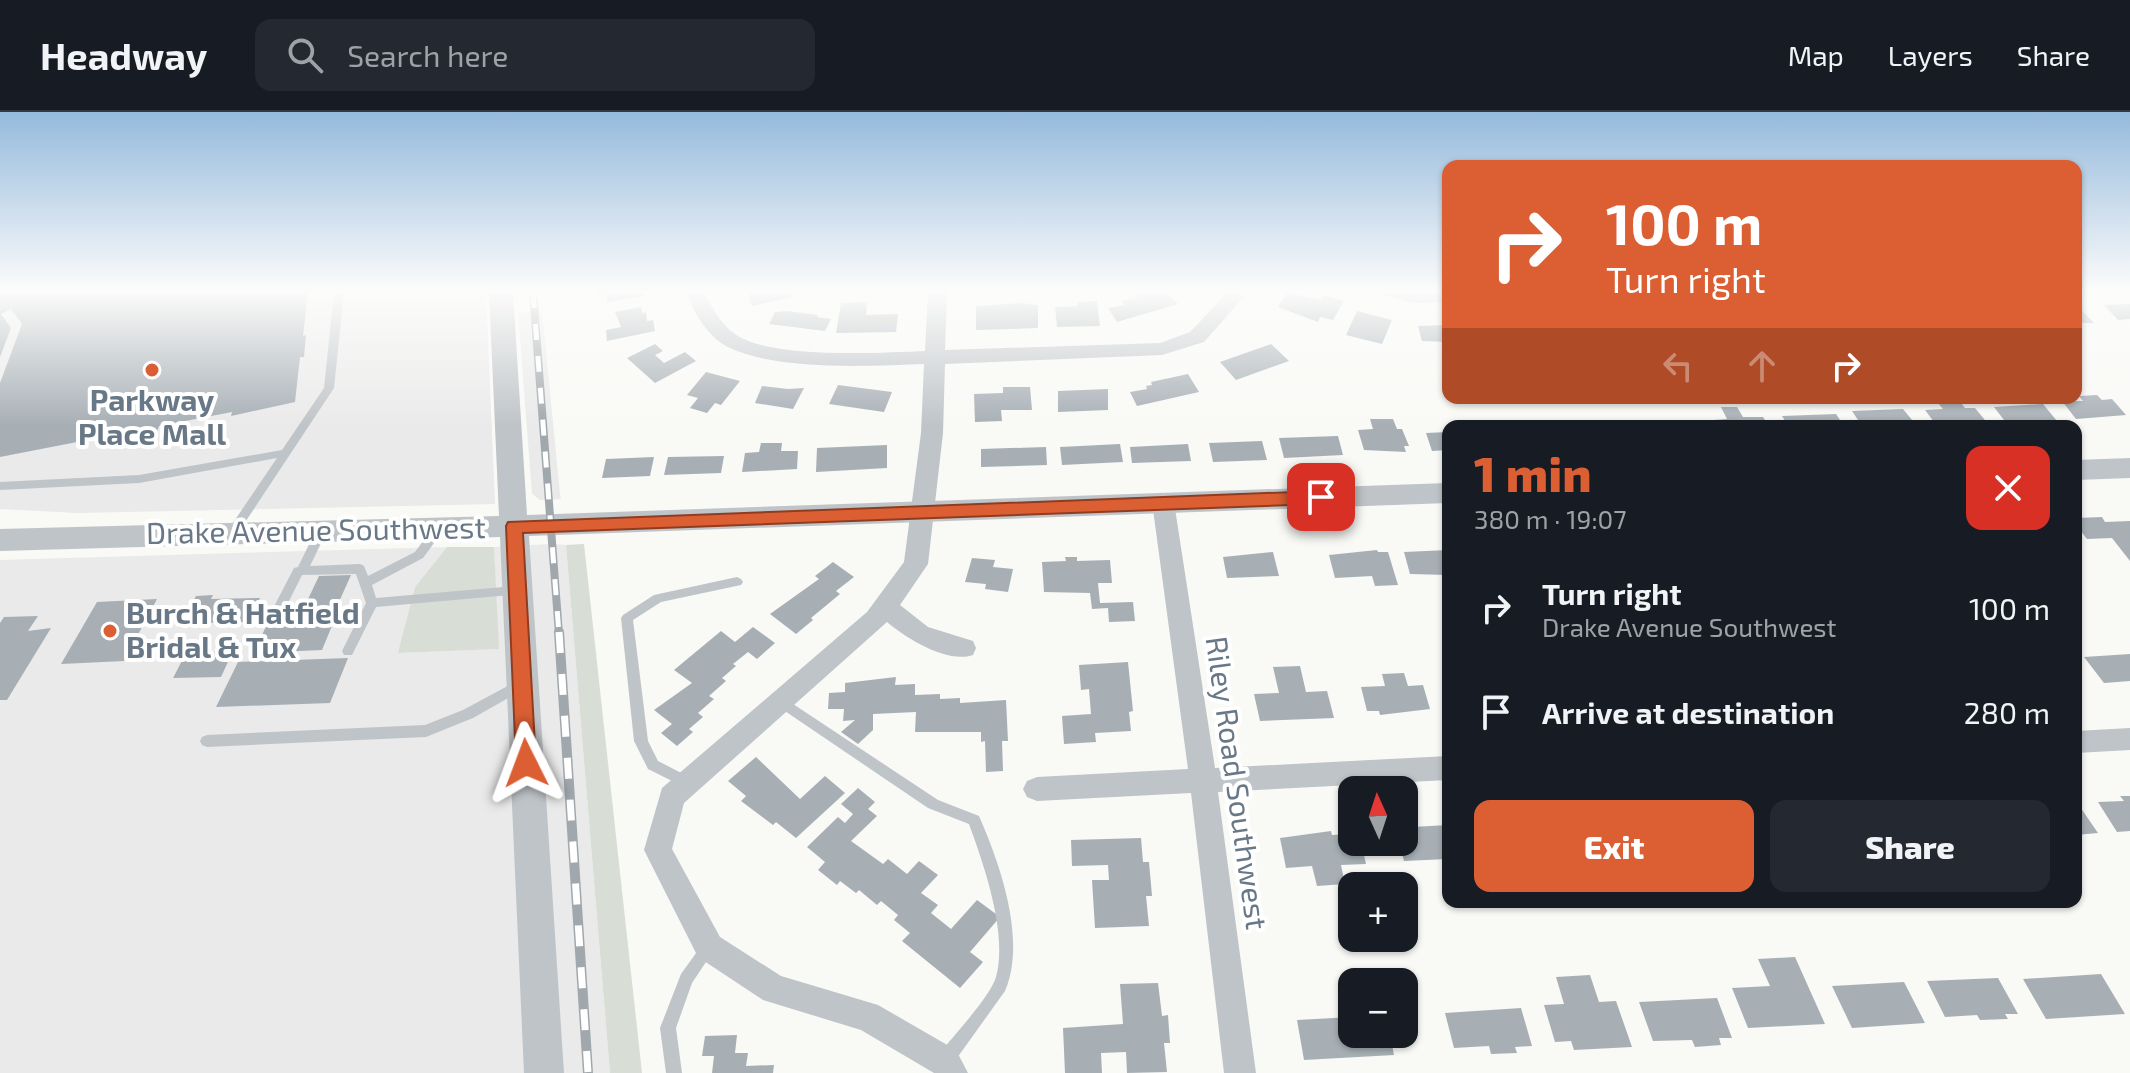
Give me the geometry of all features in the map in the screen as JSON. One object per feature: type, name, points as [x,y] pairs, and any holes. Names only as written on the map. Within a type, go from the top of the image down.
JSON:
[{"type":"street","points":[[503,337],[544,1073]]},
{"type":"street","points":[[728,337],[735,343],[773,354],[865,360],[1162,349],[1197,337]]},
{"type":"street","points":[[936,337],[932,433],[916,564],[876,619],[672,797],[658,850],[709,947],[774,989],[867,1016],[948,1067]]},
{"type":"street","points":[[2082,470],[2130,468]]},
{"type":"street","name":"Drake Avenue Southwest","points":[[0,540],[514,526],[1442,493]]},
{"type":"street","name":"Riley Road Southwest","points":[[1163,502],[1240,1073]]},
{"type":"street","points":[[885,607],[920,635],[964,648]]},
{"type":"street","points":[[2082,742],[2130,739]]},
{"type":"street","points":[[1037,789],[1442,768]]},
{"type":"lane","points":[[232,533],[329,388],[334,337]]},
{"type":"lane","points":[[0,486],[139,479],[286,453]]},
{"type":"lane","points":[[364,584],[419,555],[439,528]]},
{"type":"lane","points":[[302,570],[321,531]]},
{"type":"lane","points":[[348,651],[366,616],[372,603],[360,569],[298,571],[274,618],[366,616]]},
{"type":"lane","points":[[688,783],[653,765],[641,741],[627,618],[658,598],[737,582]]},
{"type":"lane","points":[[372,603],[517,591]]},
{"type":"lane","points":[[207,741],[426,731],[468,714],[522,684]]},
{"type":"lane","points":[[781,701],[933,804],[974,820],[990,861],[1005,935],[1003,980],[948,1067]]},
{"type":"lane","points":[[674,1073],[668,1028],[686,979],[709,947]]},
{"type":"shaded area","points":[[0,337],[488,337],[495,504],[78,513],[0,509]]},
{"type":"shaded area","points":[[520,337],[545,337],[561,499],[540,500],[532,494]]},
{"type":"shaded area","points":[[584,544],[642,1073],[610,1073],[566,545]]},
{"type":"shaded area","points":[[566,545],[610,1073],[0,1073],[0,560],[447,547],[415,587],[399,653],[498,649],[494,547]]},
{"type":"shaded area","points":[[447,547],[494,547],[499,649],[398,653],[415,587]]},
{"type":"building","name":"Parkway Place Mall","points":[[0,337],[8,337],[0,357]]},
{"type":"building","name":"Parkway Place Mall","points":[[17,337],[306,337],[304,357],[300,357],[295,402],[231,416],[232,412],[159,426],[157,432],[117,440],[118,434],[0,457],[0,383]]},
{"type":"building","points":[[607,337],[627,337],[607,341]]},
{"type":"building","points":[[1353,337],[1385,337],[1382,344]]},
{"type":"building","points":[[1421,337],[1442,337],[1442,342],[1422,341]]},
{"type":"building","points":[[655,344],[663,351],[655,355],[664,363],[685,352],[696,361],[655,383],[627,358]]},
{"type":"building","points":[[1271,344],[1289,361],[1236,380],[1220,362]]},
{"type":"building","points":[[706,372],[740,381],[721,405],[715,403],[707,413],[690,408],[698,398],[687,395]]},
{"type":"building","points":[[1188,374],[1199,392],[1137,406],[1130,392],[1147,389],[1151,382]]},
{"type":"building","points":[[838,385],[892,392],[884,412],[829,404]]},
{"type":"building","points":[[762,386],[804,388],[793,409],[755,403]]},
{"type":"building","points":[[1003,387],[1030,387],[1032,410],[1001,410],[1002,421],[975,422],[974,394],[1003,393]]},
{"type":"building","points":[[1108,389],[1108,410],[1058,412],[1058,391]]},
{"type":"building","points":[[2097,395],[2102,400],[2112,399],[2126,415],[2076,419],[2064,404],[2082,404],[2082,396]]},
{"type":"building","points":[[1939,404],[1962,404],[1965,408],[1975,408],[1985,420],[1932,420],[1925,410],[1943,409]]},
{"type":"building","points":[[2043,404],[2056,420],[2004,420],[1994,407]]},
{"type":"building","points":[[1721,407],[1737,407],[1743,417],[1763,417],[1765,420],[1714,420],[1727,419]]},
{"type":"building","points":[[1903,409],[1912,420],[1858,420],[1852,411]]},
{"type":"building","points":[[1836,414],[1840,420],[1784,420],[1782,416]]},
{"type":"building","points":[[1370,419],[1393,419],[1397,429],[1402,429],[1409,446],[1404,446],[1406,452],[1364,450],[1358,430],[1373,429]]},
{"type":"building","points":[[1442,432],[1442,450],[1432,451],[1426,433]]},
{"type":"building","points":[[1338,436],[1343,455],[1284,458],[1279,438]]},
{"type":"building","points":[[1262,441],[1267,460],[1213,462],[1209,443]]},
{"type":"building","points":[[761,443],[782,443],[781,451],[798,451],[797,469],[742,472],[745,453],[759,452]]},
{"type":"building","points":[[1120,444],[1123,462],[1062,465],[1060,447]]},
{"type":"building","points":[[1188,444],[1191,461],[1132,463],[1130,447]]},
{"type":"building","points":[[887,445],[887,468],[816,472],[817,448]]},
{"type":"building","points":[[1046,447],[1047,465],[981,467],[981,449]]},
{"type":"building","points":[[724,456],[721,473],[664,475],[668,457]]},
{"type":"building","points":[[654,457],[650,476],[602,478],[606,459]]},
{"type":"building","points":[[2102,517],[2105,522],[2130,521],[2130,561],[2112,538],[2087,539],[2082,533],[2082,518]]},
{"type":"building","points":[[1377,550],[1388,552],[1398,585],[1375,586],[1372,576],[1335,578],[1329,555]]},
{"type":"building","points":[[1442,550],[1442,575],[1410,574],[1404,552]]},
{"type":"building","points":[[1273,552],[1279,576],[1227,578],[1223,557]]},
{"type":"building","points":[[1065,557],[1077,557],[1077,561],[1110,560],[1112,583],[1098,583],[1100,603],[1133,602],[1135,621],[1109,622],[1108,608],[1092,609],[1090,593],[1044,592],[1042,562],[1066,561]]},
{"type":"building","points":[[972,558],[995,560],[993,567],[1013,569],[1008,592],[985,589],[986,584],[965,582]]},
{"type":"building","points":[[833,562],[854,577],[836,591],[840,594],[811,618],[813,620],[796,634],[770,614],[819,579],[815,576]]},
{"type":"building","points":[[351,575],[334,613],[301,614],[319,576]]},
{"type":"building","points":[[213,595],[211,599],[260,598],[248,622],[199,623],[198,627],[179,628],[196,596]]},
{"type":"building","name":"Burch & Hatfield Bridal & Tux","points":[[157,599],[124,661],[61,664],[97,602]]},
{"type":"building","points":[[38,616],[28,631],[51,628],[7,700],[0,700],[0,623],[4,617]]},
{"type":"building","points":[[334,621],[322,650],[254,653],[267,624]]},
{"type":"building","points":[[753,627],[775,643],[757,659],[748,652],[733,664],[736,666],[722,678],[726,681],[709,696],[714,699],[698,713],[703,717],[689,729],[693,732],[677,746],[661,733],[672,724],[654,710],[692,683],[674,670],[721,631],[735,642]]},
{"type":"building","points":[[233,651],[221,677],[173,678],[186,653]]},
{"type":"building","points":[[2130,654],[2130,681],[2104,683],[2084,657]]},
{"type":"building","points":[[348,658],[330,703],[216,707],[238,662]]},
{"type":"building","points":[[1128,662],[1133,711],[1129,712],[1131,731],[1095,733],[1096,742],[1064,744],[1062,716],[1091,714],[1089,689],[1081,690],[1079,665]]},
{"type":"building","points":[[1300,666],[1306,692],[1327,691],[1334,718],[1260,721],[1254,694],[1279,693],[1273,667]]},
{"type":"building","points":[[1404,673],[1408,686],[1423,685],[1430,709],[1380,715],[1379,711],[1367,711],[1361,687],[1385,686],[1382,674]]},
{"type":"building","points":[[896,677],[895,685],[915,684],[915,695],[940,694],[940,699],[960,698],[960,703],[1006,700],[1008,741],[1002,741],[1003,771],[986,772],[985,741],[981,742],[981,732],[915,732],[916,712],[873,714],[873,730],[858,744],[841,732],[855,720],[843,721],[844,709],[828,709],[829,693],[845,692],[845,683]]},
{"type":"building","points":[[756,757],[800,799],[825,776],[845,793],[796,838],[741,801],[746,796],[728,781]]},
{"type":"building","points":[[858,788],[875,802],[868,809],[877,816],[851,841],[883,864],[888,859],[907,874],[919,861],[938,875],[921,893],[938,905],[931,913],[951,929],[977,900],[1000,917],[970,952],[983,962],[960,988],[902,941],[910,933],[894,920],[898,915],[881,901],[877,905],[859,890],[856,893],[840,881],[837,885],[818,870],[825,862],[807,847],[838,817],[845,823],[853,814],[841,804]]},
{"type":"building","points":[[2120,796],[2130,796],[2130,831],[2117,832],[2098,802],[2124,801]]},
{"type":"building","points":[[2082,810],[2098,833],[2082,834]]},
{"type":"building","points":[[1442,825],[1442,859],[1404,861],[1403,856],[1418,856],[1418,827]]},
{"type":"building","points":[[1331,831],[1332,835],[1338,835],[1338,856],[1364,856],[1366,864],[1341,865],[1342,872],[1338,872],[1338,884],[1317,886],[1312,866],[1286,868],[1280,838]]},
{"type":"building","points":[[1141,838],[1143,862],[1149,862],[1152,896],[1146,896],[1149,926],[1095,928],[1092,880],[1109,880],[1108,865],[1072,866],[1071,840]]},
{"type":"building","points":[[1795,957],[1825,1024],[1748,1028],[1732,988],[1770,986],[1758,959]]},
{"type":"building","points":[[2101,974],[2125,1014],[2046,1019],[2023,979]]},
{"type":"building","points":[[1590,975],[1599,1002],[1616,1001],[1632,1047],[1574,1050],[1571,1041],[1555,1042],[1544,1005],[1564,1004],[1556,977]]},
{"type":"building","points":[[1998,978],[2018,1014],[2005,1014],[2008,1019],[1980,1020],[1977,1015],[1945,1017],[1927,981]]},
{"type":"building","points":[[1904,982],[1925,1023],[1852,1028],[1832,986]]},
{"type":"building","points":[[1158,983],[1162,1016],[1168,1015],[1170,1043],[1164,1043],[1167,1072],[1127,1073],[1126,1052],[1101,1053],[1102,1073],[1065,1073],[1063,1028],[1123,1024],[1120,984]]},
{"type":"building","points":[[1717,998],[1732,1038],[1719,1038],[1721,1045],[1695,1047],[1692,1040],[1653,1041],[1639,1002]]},
{"type":"building","points":[[1521,1008],[1532,1046],[1515,1047],[1517,1053],[1491,1054],[1489,1046],[1454,1048],[1445,1013]]},
{"type":"building","points":[[1338,1018],[1338,1048],[1393,1048],[1394,1055],[1304,1060],[1297,1020]]},
{"type":"building","points":[[737,1035],[735,1053],[748,1053],[746,1066],[774,1065],[773,1073],[712,1073],[714,1056],[702,1056],[705,1036]]},
{"type":"railway","points":[[536,337],[559,634]]},
{"type":"railway","points":[[559,632],[588,1073]]},
{"type":"place","name":"Parkway Place Mall","points":[[152,370]]},
{"type":"place","name":"Burch & Hatfield Bridal & Tux","points":[[110,631]]},
{"type":"route","points":[[526,763],[514,526],[1321,497]]}]
